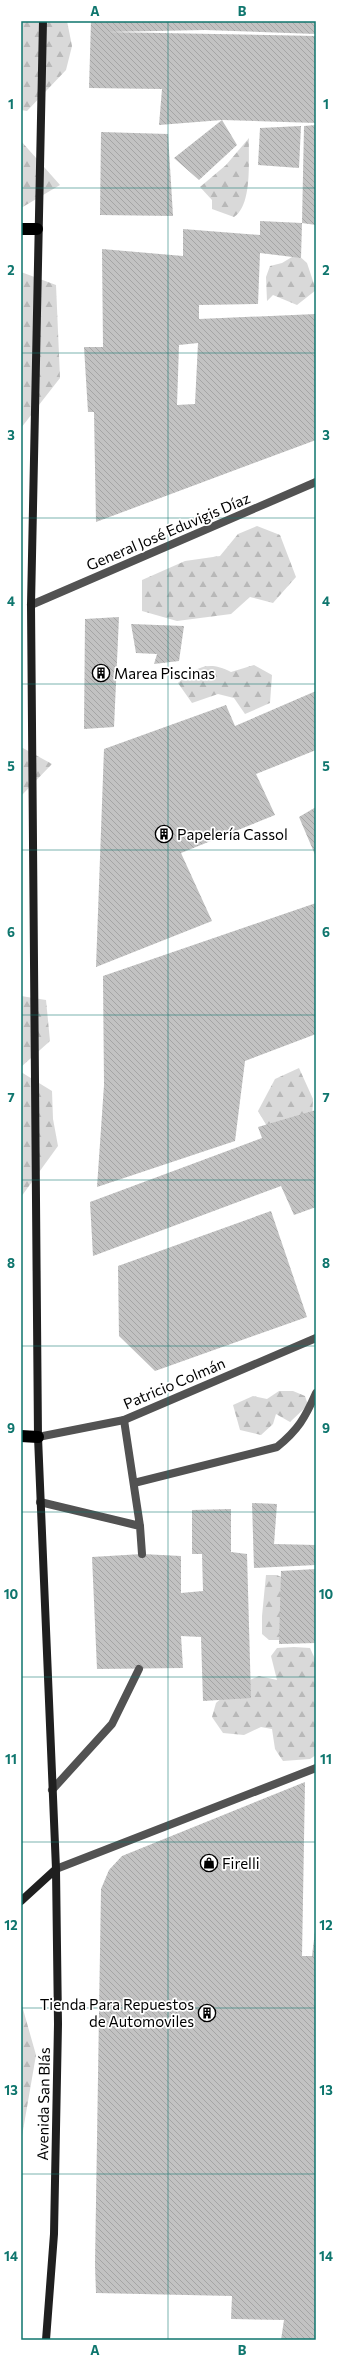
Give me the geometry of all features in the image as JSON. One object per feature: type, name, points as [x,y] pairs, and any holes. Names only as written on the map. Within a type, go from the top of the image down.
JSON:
[{"type":"highway","points":[[21,229],[37,230]]},
{"type":"highway","points":[[21,1436],[38,1437]]},
{"type":"street","name":"Avenida San Blás","points":[[43,21],[37,230],[30,605],[38,1437],[56,1869],[58,2024],[55,2227],[46,2340]]},
{"type":"street","name":"General José Eduvigis Díaz","points":[[30,605],[316,482]]},
{"type":"street","name":"Patricio Colmán","points":[[38,1437],[124,1420],[316,1338]]},
{"type":"street","points":[[134,1483],[277,1447],[294,1433],[306,1417],[316,1393]]},
{"type":"street","points":[[124,1420],[140,1526],[142,1554]]},
{"type":"street","points":[[40,1502],[140,1526]]},
{"type":"street","points":[[52,1790],[112,1724],[139,1670]]},
{"type":"street","points":[[21,1901],[56,1869],[316,1768]]},
{"type":"green space","points":[[21,21],[67,21],[72,46],[66,70],[27,111],[21,110]]},
{"type":"green space","points":[[249,138],[247,192],[240,211],[234,217],[212,209],[212,200],[200,187],[226,165]]},
{"type":"green space","points":[[21,141],[60,185],[21,208]]},
{"type":"green space","points":[[297,254],[307,263],[316,290],[297,305],[273,295],[267,301],[266,277],[270,266],[282,263]]},
{"type":"green space","points":[[21,272],[56,285],[60,378],[21,428]]},
{"type":"green space","points":[[257,526],[280,535],[296,577],[273,603],[250,597],[231,614],[177,621],[142,611],[142,580],[185,561],[220,556],[238,534]]},
{"type":"green space","points":[[254,665],[272,675],[270,703],[245,714],[234,698],[218,694],[192,703],[178,683],[197,669],[203,667],[216,666],[231,672]]},
{"type":"green space","points":[[21,747],[52,764],[21,796]]},
{"type":"green space","points":[[21,996],[46,1000],[50,1041],[21,1067]]},
{"type":"green space","points":[[299,1068],[313,1099],[312,1123],[268,1128],[258,1111],[275,1079]]},
{"type":"green space","points":[[21,1072],[52,1091],[53,1119],[58,1146],[21,1197]]},
{"type":"green space","points":[[279,1391],[293,1391],[305,1396],[308,1405],[290,1422],[276,1414],[273,1424],[261,1435],[240,1430],[233,1405],[253,1396],[267,1399]]},
{"type":"green space","points":[[266,1575],[277,1575],[283,1578],[281,1640],[269,1640],[262,1634],[262,1616]]},
{"type":"green space","points":[[277,1648],[310,1648],[316,1661],[316,1755],[310,1759],[283,1761],[275,1749],[272,1729],[261,1727],[244,1735],[223,1733],[212,1717],[216,1703],[234,1687],[259,1676],[277,1680],[271,1656]]},
{"type":"green space","points":[[21,2002],[36,2055],[21,2142]]},
{"type":"building","points":[[91,21],[316,21],[316,34],[205,30],[107,32],[316,36],[316,123],[222,120],[159,125],[162,89],[89,88]]},
{"type":"building","points":[[222,120],[237,145],[199,180],[174,158]]},
{"type":"building","points":[[316,125],[316,225],[302,223],[304,126]]},
{"type":"building","points":[[301,126],[299,168],[258,165],[260,128]]},
{"type":"building","points":[[101,132],[168,134],[173,216],[100,215]]},
{"type":"building","points":[[260,221],[302,223],[301,258],[260,253],[258,304],[199,305],[199,319],[316,314],[316,440],[96,522],[94,412],[88,412],[84,347],[103,347],[102,249],[183,256],[183,229],[260,235]],"holes":[[[198,343],[195,404],[177,405],[179,345]]]},
{"type":"building","name":"Marea Piscinas","points":[[119,617],[114,727],[84,729],[85,619]]},
{"type":"building","points":[[131,624],[184,626],[179,661],[154,664],[157,654],[136,653]]},
{"type":"building","name":"Papelería Cassol","points":[[316,691],[316,750],[256,774],[275,815],[181,853],[212,921],[96,967],[104,749],[226,705],[235,726]]},
{"type":"building","points":[[316,807],[316,857],[299,817]]},
{"type":"building","points":[[316,903],[316,1034],[245,1061],[235,1141],[97,1187],[104,1085],[103,976]]},
{"type":"building","points":[[316,1110],[316,1207],[294,1215],[281,1186],[93,1256],[90,1202],[262,1138],[258,1127]]},
{"type":"building","points":[[271,1211],[307,1317],[155,1371],[119,1336],[118,1266]]},
{"type":"building","points":[[252,1503],[277,1504],[274,1544],[316,1545],[316,1565],[254,1568]]},
{"type":"building","points":[[231,1509],[231,1552],[247,1554],[251,1698],[203,1701],[201,1637],[181,1636],[183,1668],[97,1669],[92,1557],[142,1554],[181,1556],[181,1593],[203,1591],[202,1554],[192,1554],[192,1510]]},
{"type":"building","points":[[316,1569],[316,1643],[279,1644],[281,1571]]},
{"type":"building","points":[[305,1782],[302,1956],[312,1956],[316,1923],[316,2340],[281,2340],[284,2320],[231,2319],[232,2296],[96,2293],[95,2265],[101,1889],[109,1870],[122,1856]]},
{"type":"place","name":"Marea Piscinas","points":[[101,673]]},
{"type":"place","name":"Papelería Cassol","points":[[164,834]]},
{"type":"place","name":"Firelli","points":[[209,1863]]},
{"type":"place","name":"Tienda Para Repuestos de Automoviles","points":[[207,2013]]}]
